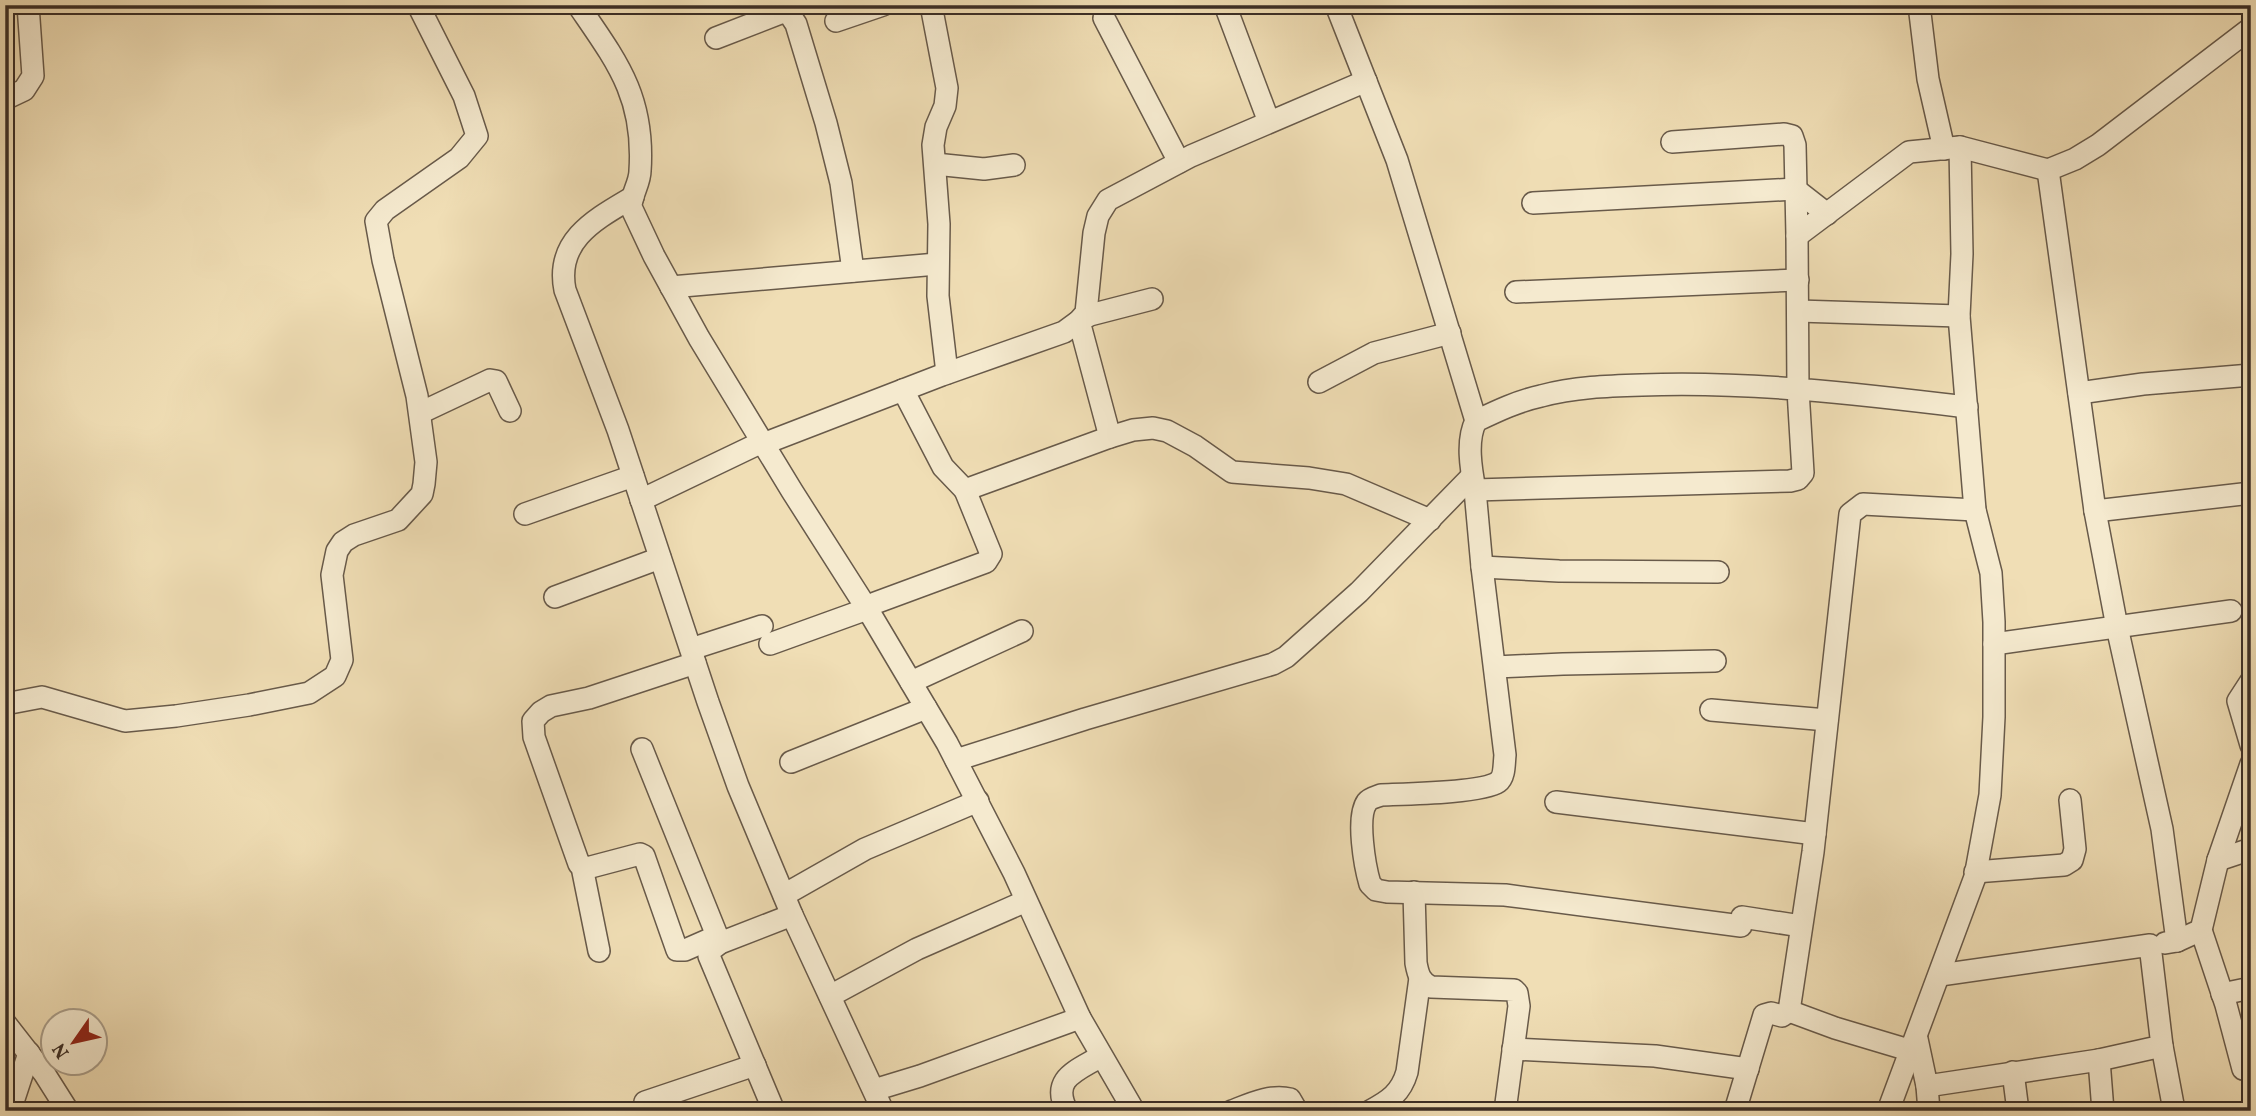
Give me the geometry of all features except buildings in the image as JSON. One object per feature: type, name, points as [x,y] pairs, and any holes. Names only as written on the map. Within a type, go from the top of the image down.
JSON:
[{"type":"street","points":[[5,99],[24,90],[33,76],[28,5]]},
{"type":"street","points":[[5,704],[42,697],[111,718],[141,720],[249,705],[309,693],[332,680],[340,669],[342,660],[332,575],[339,547],[348,539],[398,520],[422,494],[426,462],[420,413],[376,221],[385,210],[459,158],[472,144],[477,132],[464,96],[418,5]]},
{"type":"street","points":[[578,5],[620,68],[637,114],[641,149],[640,174],[631,203],[633,213],[671,287],[762,443],[867,609],[956,760],[1080,1018],[1134,1111]]},
{"type":"street","points":[[836,21],[884,5]]},
{"type":"street","points":[[931,5],[947,88],[945,106],[933,135],[940,224],[937,296],[947,373]]},
{"type":"street","points":[[1225,5],[1269,122]]},
{"type":"street","points":[[1336,5],[1398,160],[1476,421]]},
{"type":"street","points":[[1888,1111],[1940,975],[1975,872],[1990,795],[1994,717],[1991,573],[1975,510],[1959,316],[1962,254],[1952,148],[1928,79],[1919,5]]},
{"type":"street","points":[[716,38],[783,12],[790,15],[796,24],[841,183],[853,271]]},
{"type":"street","points":[[1104,18],[1179,162]]},
{"type":"street","points":[[1797,236],[1909,152],[1952,148],[2048,170],[2075,159],[2098,145],[2251,28]]},
{"type":"street","points":[[1079,321],[1086,313],[1094,233],[1103,206],[1115,195],[1179,162],[1366,81]]},
{"type":"street","points":[[956,760],[1273,664],[1295,649],[1359,593],[1430,520],[1474,483],[1798,479],[1803,473],[1798,390],[1795,145],[1792,136],[1784,134],[1672,142]]},
{"type":"street","points":[[935,164],[984,169],[1014,165]]},
{"type":"street","points":[[2048,170],[2095,511],[2117,627],[2162,829],[2176,941]]},
{"type":"street","points":[[1533,203],[1795,188],[1827,214]]},
{"type":"street","points":[[633,197],[598,218],[582,232],[564,259],[562,275],[565,290],[633,476],[738,786],[792,915],[883,1111]]},
{"type":"street","points":[[671,287],[937,264]]},
{"type":"street","points":[[1516,292],[1798,280]]},
{"type":"street","points":[[641,500],[762,443],[1064,332],[1090,315],[1152,299]]},
{"type":"street","points":[[1798,311],[1959,316]]},
{"type":"street","points":[[1079,321],[1110,437]]},
{"type":"street","points":[[1319,382],[1374,353],[1450,333]]},
{"type":"street","points":[[2079,393],[2143,384],[2251,375]]},
{"type":"street","points":[[420,413],[490,380],[496,381],[500,386],[510,411]]},
{"type":"street","points":[[1801,926],[1505,895],[1376,890],[1370,884],[1362,824],[1365,805],[1369,799],[1381,795],[1469,790],[1498,782],[1503,776],[1505,755],[1482,567],[1471,430],[1476,421],[1509,405],[1542,395],[1590,387],[1718,384],[1857,394],[1967,407]]},
{"type":"street","points":[[599,951],[582,867],[574,854],[534,737],[533,721],[551,706],[589,698],[693,656],[867,609],[875,603],[985,562],[991,554],[965,490],[943,467],[903,390]]},
{"type":"street","points":[[965,490],[1110,437],[1133,430],[1153,428],[1167,431],[1195,446],[1232,472],[1346,484],[1430,520]]},
{"type":"street","points":[[525,514],[633,476]]},
{"type":"street","points":[[2095,511],[2251,493]]},
{"type":"street","points":[[1735,1111],[1763,1015],[1771,1013],[1782,1016],[1789,1011],[1815,834],[1850,514],[1863,504],[1975,510]]},
{"type":"street","points":[[555,597],[660,558]]},
{"type":"street","points":[[1482,567],[1559,571],[1718,572]]},
{"type":"street","points":[[1994,644],[2231,611]]},
{"type":"street","points":[[911,682],[1022,631]]},
{"type":"street","points":[[1495,667],[1715,661]]},
{"type":"street","points":[[2251,681],[2238,701],[2251,745]]},
{"type":"street","points":[[791,762],[926,708]]},
{"type":"street","points":[[1711,710],[1827,720]]},
{"type":"street","points":[[642,749],[719,939]]},
{"type":"street","points":[[2243,1069],[2201,930],[2218,860],[2251,764]]},
{"type":"street","points":[[1975,872],[2064,865],[2072,860],[2075,849],[2070,800]]},
{"type":"street","points":[[784,895],[865,849],[978,801]]},
{"type":"street","points":[[1556,802],[1815,834]]},
{"type":"street","points":[[2218,860],[2251,849]]},
{"type":"street","points":[[582,867],[644,856],[677,950],[685,950],[792,915]]},
{"type":"street","points":[[1370,1111],[1397,1094],[1404,1084],[1407,1072],[1420,978],[1416,963],[1414,892]]},
{"type":"street","points":[[830,996],[916,949],[1026,901]]},
{"type":"street","points":[[1940,975],[2150,946],[2176,941],[2201,930]]},
{"type":"street","points":[[719,939],[709,956],[774,1111]]},
{"type":"street","points":[[2150,946],[2162,1046],[2174,1110]]},
{"type":"street","points":[[1420,978],[1431,987],[1514,990],[1519,996],[1505,1111]]},
{"type":"street","points":[[2222,994],[2251,988]]},
{"type":"street","points":[[1789,1011],[1835,1028],[1914,1045]]},
{"type":"street","points":[[874,1090],[1080,1018]]},
{"type":"street","points":[[5,1023],[68,1111]]},
{"type":"street","points":[[1914,1045],[1927,1086],[1929,1111]]},
{"type":"street","points":[[1927,1086],[2099,1060],[2162,1046]]},
{"type":"street","points":[[1513,1049],[1655,1055],[1748,1069]]},
{"type":"street","points":[[10,1111],[29,1053]]},
{"type":"street","points":[[1067,1111],[1060,1094],[1062,1083],[1101,1056]]},
{"type":"street","points":[[2099,1060],[2103,1111]]},
{"type":"street","points":[[645,1102],[755,1065]]},
{"type":"street","points":[[2013,1072],[2018,1111]]},
{"type":"street","points":[[1232,1111],[1260,1100],[1284,1097],[1290,1099],[1297,1111]]}]
